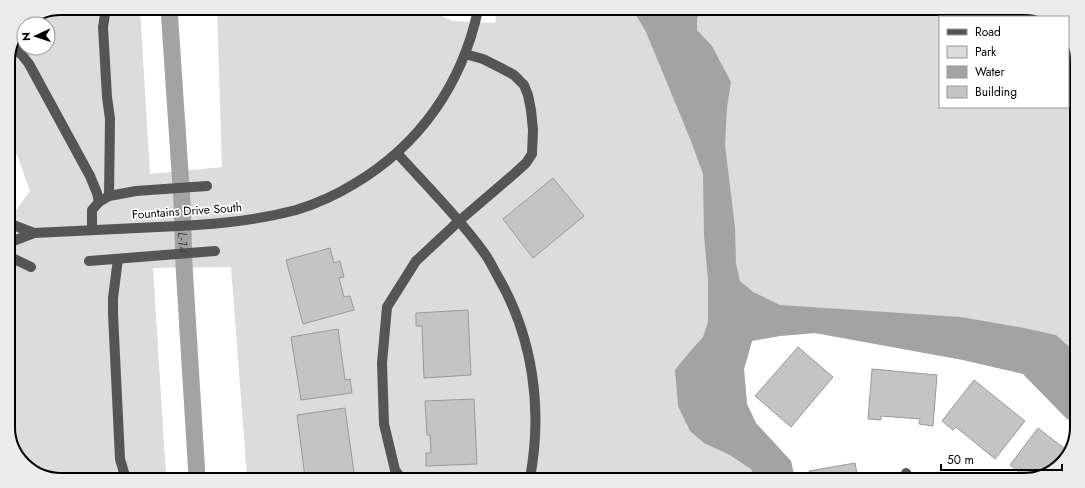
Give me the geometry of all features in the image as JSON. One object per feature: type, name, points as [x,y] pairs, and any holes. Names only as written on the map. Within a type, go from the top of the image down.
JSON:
[{"type":"street","points":[[105,15],[103,27],[107,96],[110,119],[109,196]]},
{"type":"street","name":"Fountains Drive South","points":[[15,240],[34,233],[218,224],[262,218],[296,210],[340,193],[370,175],[397,153],[412,139],[434,112],[453,82],[465,54],[477,15]]},
{"type":"street","points":[[17,50],[29,64],[90,176],[99,202]]},
{"type":"street","points":[[397,473],[395,470],[384,424],[382,363],[387,307],[416,261],[526,163],[532,154],[533,145],[531,110],[524,85],[514,75],[501,68],[483,59],[465,54]]},
{"type":"street","points":[[397,153],[459,222],[486,256],[505,288],[515,311],[530,359],[535,396],[536,434],[531,473]]},
{"type":"street","points":[[92,230],[92,210],[99,202],[109,196],[136,191],[207,186]]},
{"type":"street","name":"Fountains Drive South","points":[[15,226],[34,233]]},
{"type":"street","points":[[89,261],[215,251]]},
{"type":"street","points":[[15,259],[31,267]]},
{"type":"street","points":[[118,259],[113,298],[113,314],[119,448],[120,459],[124,473]]},
{"type":"green space","points":[[140,15],[150,174],[222,167],[217,15],[439,15],[453,21],[495,23],[496,15],[1033,16],[939,16],[939,108],[1069,108],[1069,52],[1070,421],[1023,374],[963,360],[815,333],[780,336],[752,341],[744,369],[747,404],[756,423],[791,461],[794,473],[247,473],[231,267],[153,268],[166,473],[52,472],[43,470],[33,464],[26,457],[17,442],[15,430],[15,212],[30,191],[15,152],[15,58],[16,54],[16,56],[56,56],[56,16],[52,16]]},
{"type":"water","points":[[636,15],[699,15],[697,18],[697,30],[712,46],[731,82],[727,108],[725,145],[735,227],[736,264],[740,281],[753,292],[780,305],[961,317],[1056,335],[1070,347],[1070,421],[1023,374],[963,360],[815,333],[780,336],[752,341],[744,369],[747,404],[756,423],[791,461],[794,473],[753,473],[751,469],[730,455],[704,443],[690,431],[678,406],[675,370],[703,337],[708,322],[708,280],[704,235],[703,174],[646,32]]},
{"type":"building","points":[[553,178],[584,216],[533,258],[503,219]]},
{"type":"building","points":[[330,248],[334,263],[340,261],[344,277],[339,278],[344,297],[350,296],[354,310],[303,324],[286,260]]},
{"type":"building","points":[[468,310],[471,375],[424,378],[422,326],[416,326],[416,313]]},
{"type":"building","points":[[338,329],[345,380],[350,379],[352,393],[301,400],[291,337]]},
{"type":"building","points":[[798,347],[833,377],[791,427],[755,396]]},
{"type":"building","points":[[872,369],[937,375],[933,426],[919,424],[920,419],[881,416],[881,420],[868,419]]},
{"type":"building","points":[[974,380],[1025,421],[995,459],[956,427],[953,430],[942,421]]},
{"type":"building","points":[[474,399],[477,464],[426,466],[426,453],[431,453],[430,435],[427,435],[425,401]]},
{"type":"building","points":[[345,408],[354,473],[304,473],[297,415]]},
{"type":"building","points":[[1038,428],[1065,449],[1054,462],[1042,470],[1030,473],[1020,473],[1010,465]]},
{"type":"building","points":[[855,463],[857,473],[809,473],[809,471]]},
{"type":"waterway","name":"L-14","points":[[169,15],[182,202],[184,265],[197,473]]}]
